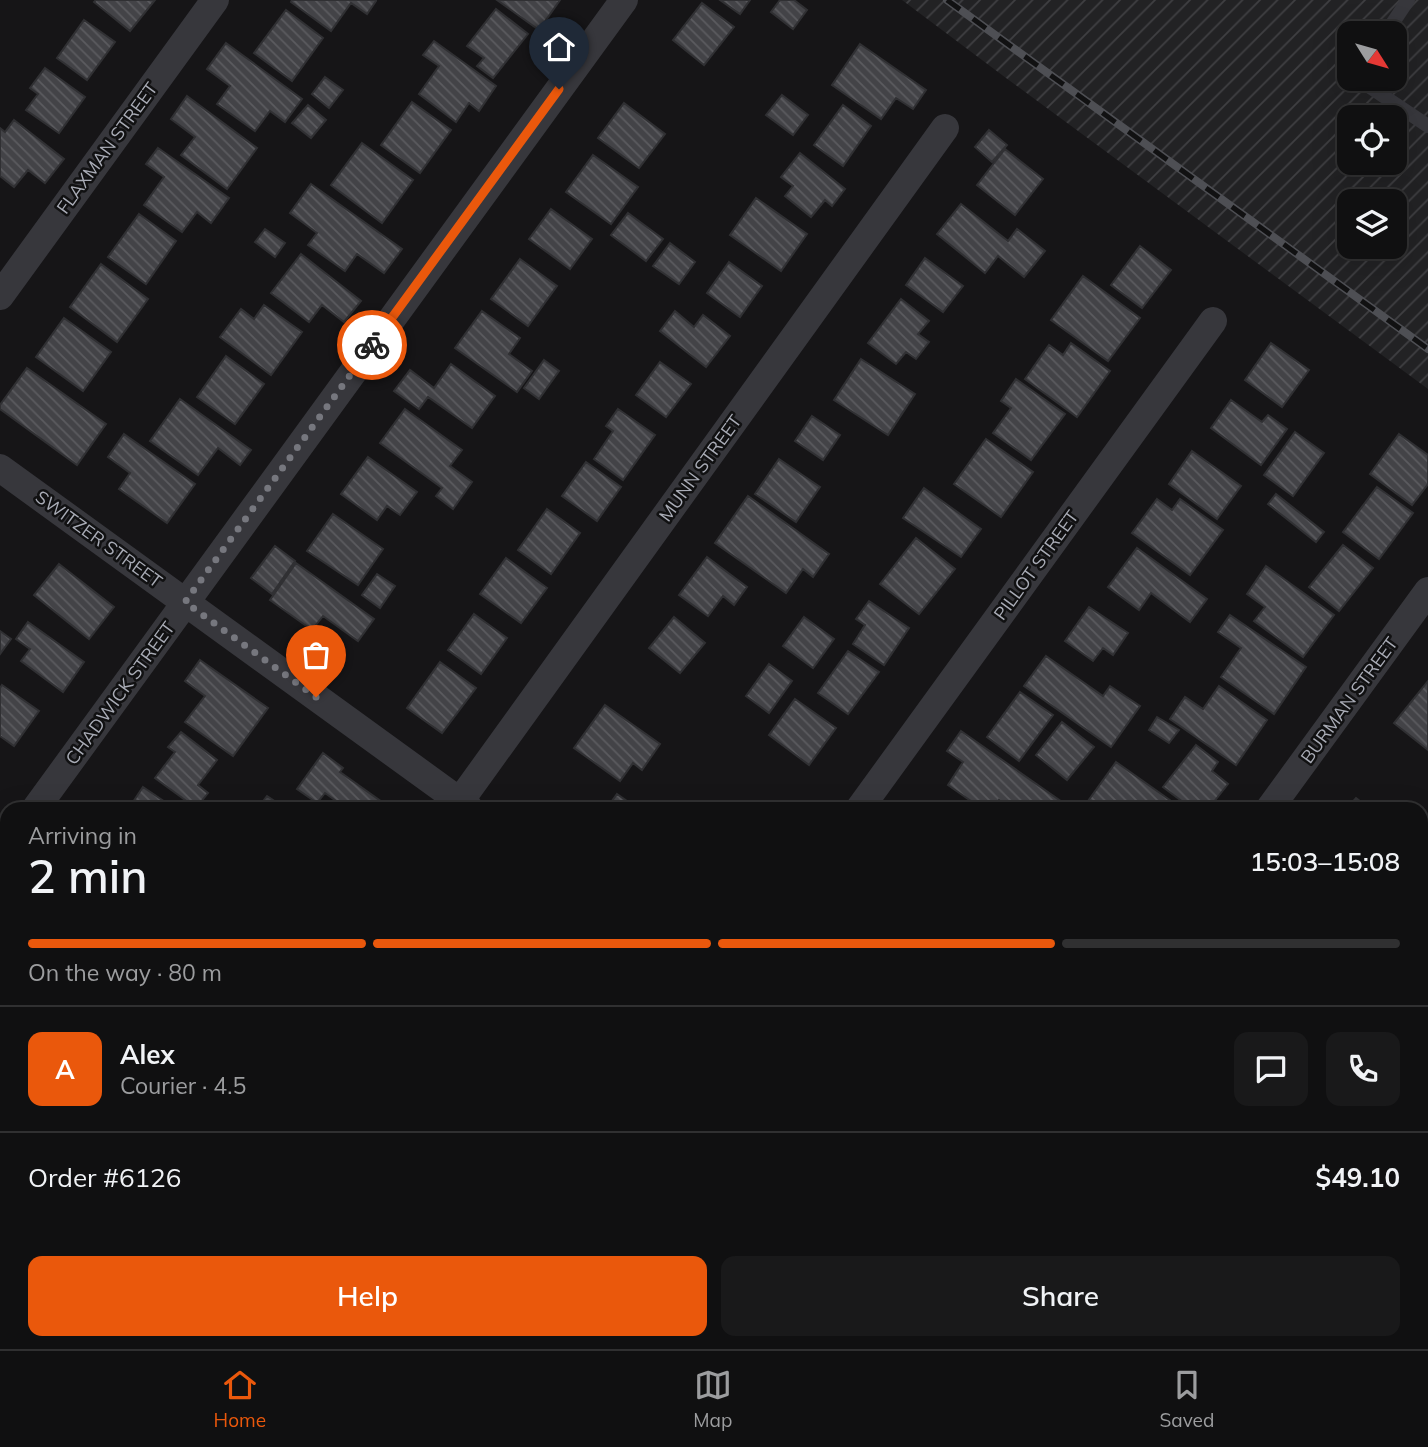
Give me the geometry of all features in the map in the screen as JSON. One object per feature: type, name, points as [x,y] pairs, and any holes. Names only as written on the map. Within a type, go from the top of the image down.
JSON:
[{"type":"street","name":"FLAXMAN STREET","points":[[0,296],[215,0]]},
{"type":"street","name":"CHADWICK STREET","points":[[40,802],[624,0]]},
{"type":"street","name":"MUNN STREET","points":[[464,802],[945,128]]},
{"type":"street","name":"PILLOT STREET","points":[[864,802],[1213,321]]},
{"type":"street","name":"SWITZER STREET","points":[[0,468],[456,802]]},
{"type":"street","name":"BURMAN STREET","points":[[1274,802],[1428,591]]},
{"type":"lane","points":[[1394,21],[1408,0]]},
{"type":"lane","points":[[1376,91],[1428,126]]},
{"type":"shaded area","points":[[902,0],[1428,0],[1428,389],[1006,78]]},
{"type":"building","points":[[155,0],[130,31],[94,2]]},
{"type":"building","points":[[497,0],[560,0],[539,30]]},
{"type":"building","points":[[720,0],[750,0],[740,14]]},
{"type":"building","points":[[780,0],[794,0],[807,10],[793,29],[771,12]]},
{"type":"building","points":[[376,1],[367,14],[351,3],[331,31],[291,2]]},
{"type":"building","points":[[702,3],[734,27],[704,65],[673,40]]},
{"type":"building","points":[[496,9],[528,34],[493,78],[477,66],[484,58],[467,46]]},
{"type":"building","points":[[286,10],[323,38],[292,81],[254,53]]},
{"type":"building","points":[[84,20],[115,42],[87,80],[57,58]]},
{"type":"building","points":[[434,41],[496,86],[479,111],[469,103],[456,122],[419,94],[439,66],[423,55]]},
{"type":"building","points":[[226,43],[302,99],[285,122],[270,111],[255,131],[217,104],[230,86],[207,69]]},
{"type":"building","points":[[860,44],[926,90],[913,109],[896,98],[881,119],[832,85]]},
{"type":"building","points":[[45,68],[85,97],[59,133],[26,110],[38,94],[30,88]]},
{"type":"building","points":[[325,77],[343,90],[329,108],[312,94]]},
{"type":"building","points":[[782,95],[808,115],[793,135],[766,115]]},
{"type":"building","points":[[187,96],[257,148],[227,189],[181,155],[195,137],[171,119]]},
{"type":"building","points":[[412,102],[451,130],[420,173],[381,145]]},
{"type":"building","points":[[624,103],[665,134],[639,168],[598,138]]},
{"type":"building","points":[[308,105],[326,120],[311,138],[292,123]]},
{"type":"building","points":[[843,105],[871,126],[843,166],[814,145]]},
{"type":"building","points":[[14,120],[64,159],[45,183],[28,170],[14,187],[0,176],[0,128],[5,132]]},
{"type":"building","points":[[989,130],[1007,145],[992,162],[975,147]]},
{"type":"building","points":[[362,143],[413,180],[382,223],[331,185]]},
{"type":"building","points":[[158,148],[229,198],[211,223],[197,212],[182,232],[144,205],[164,177],[146,164]]},
{"type":"building","points":[[1005,149],[1043,179],[1015,215],[977,185]]},
{"type":"building","points":[[800,153],[845,189],[832,206],[825,200],[811,217],[785,196],[793,186],[781,177]]},
{"type":"building","points":[[593,155],[638,187],[611,224],[566,192]]},
{"type":"building","points":[[311,184],[402,249],[384,273],[357,254],[345,271],[308,245],[317,233],[290,213]]},
{"type":"building","points":[[756,198],[807,234],[781,271],[730,235]]},
{"type":"building","points":[[961,204],[1008,241],[1017,229],[1045,251],[1024,277],[998,256],[985,273],[937,234]]},
{"type":"building","points":[[551,209],[592,239],[570,269],[529,239]]},
{"type":"building","points":[[628,213],[663,239],[646,261],[611,235]]},
{"type":"building","points":[[139,214],[176,241],[146,284],[108,257]]},
{"type":"building","points":[[265,229],[285,243],[275,257],[255,242]]},
{"type":"building","points":[[670,243],[695,262],[679,284],[653,266]]},
{"type":"building","points":[[1140,246],[1171,270],[1142,308],[1111,285]]},
{"type":"building","points":[[301,254],[361,301],[344,322],[322,305],[309,322],[271,293]]},
{"type":"building","points":[[925,258],[963,286],[943,312],[906,285]]},
{"type":"building","points":[[520,259],[557,286],[528,326],[491,299]]},
{"type":"building","points":[[729,262],[762,286],[740,317],[707,293]]},
{"type":"building","points":[[101,264],[148,299],[117,342],[70,307]]},
{"type":"building","points":[[1083,276],[1140,318],[1108,361],[1051,320]]},
{"type":"building","points":[[901,299],[929,321],[918,334],[929,342],[916,359],[906,352],[896,364],[868,343]]},
{"type":"building","points":[[264,305],[302,332],[271,375],[220,337],[241,309],[254,319]]},
{"type":"building","points":[[482,311],[520,338],[509,354],[532,371],[517,392],[455,348]]},
{"type":"building","points":[[675,311],[694,327],[703,315],[730,336],[706,367],[660,331]]},
{"type":"building","points":[[64,318],[111,352],[83,391],[36,357]]},
{"type":"building","points":[[1071,343],[1110,371],[1077,417],[1025,379],[1049,345],[1063,355]]},
{"type":"building","points":[[1271,343],[1309,370],[1282,407],[1245,380]]},
{"type":"building","points":[[226,356],[264,384],[235,424],[197,397]]},
{"type":"building","points":[[861,359],[915,394],[888,435],[834,400]]},
{"type":"building","points":[[544,360],[559,371],[539,399],[524,388]]},
{"type":"building","points":[[660,362],[691,384],[666,417],[636,395]]},
{"type":"building","points":[[451,364],[495,396],[472,428],[428,397],[419,409],[394,391],[410,370],[434,388]]},
{"type":"building","points":[[27,368],[106,424],[77,465],[0,409],[0,405]]},
{"type":"building","points":[[1016,379],[1065,414],[1031,460],[993,433],[1011,408],[1001,401]]},
{"type":"building","points":[[180,399],[251,450],[240,465],[218,448],[198,475],[150,441]]},
{"type":"building","points":[[1231,400],[1262,422],[1268,415],[1287,429],[1261,465],[1211,428]]},
{"type":"building","points":[[405,409],[462,450],[450,466],[472,482],[453,509],[436,496],[442,488],[380,443]]},
{"type":"building","points":[[618,409],[655,435],[623,480],[594,459],[613,431],[606,426]]},
{"type":"building","points":[[812,416],[840,435],[823,460],[795,441]]},
{"type":"building","points":[[1295,432],[1324,453],[1293,496],[1264,475]]},
{"type":"building","points":[[124,434],[195,484],[167,523],[119,489],[130,473],[108,457]]},
{"type":"building","points":[[1399,434],[1428,455],[1428,484],[1412,505],[1370,474]]},
{"type":"building","points":[[986,439],[1033,472],[1001,517],[954,484]]},
{"type":"building","points":[[1192,451],[1241,486],[1217,519],[1169,484]]},
{"type":"building","points":[[368,457],[417,492],[400,515],[387,506],[377,520],[341,494]]},
{"type":"building","points":[[779,459],[820,487],[796,522],[755,494]]},
{"type":"building","points":[[586,462],[621,487],[597,521],[562,496]]},
{"type":"building","points":[[1377,487],[1413,513],[1379,559],[1343,532]]},
{"type":"building","points":[[924,488],[981,529],[961,557],[903,518]]},
{"type":"building","points":[[1276,494],[1324,532],[1316,542],[1268,504]]},
{"type":"building","points":[[748,496],[829,554],[813,577],[803,569],[786,593],[715,543]]},
{"type":"building","points":[[1157,499],[1172,510],[1180,499],[1223,530],[1190,575],[1132,533]]},
{"type":"building","points":[[547,509],[580,533],[551,574],[518,550]]},
{"type":"building","points":[[333,514],[383,549],[358,585],[307,551]]},
{"type":"building","points":[[916,538],[955,569],[919,614],[880,584]]},
{"type":"building","points":[[1343,545],[1373,568],[1339,611],[1309,587]]},
{"type":"building","points":[[275,546],[295,561],[272,594],[251,578]]},
{"type":"building","points":[[1137,548],[1207,599],[1190,622],[1151,593],[1139,610],[1108,587]]},
{"type":"building","points":[[707,557],[747,587],[734,605],[723,596],[708,616],[679,595]]},
{"type":"building","points":[[506,558],[547,588],[521,623],[480,594]]},
{"type":"building","points":[[296,563],[374,619],[358,641],[323,616],[312,630],[270,600]]},
{"type":"building","points":[[59,564],[114,607],[89,639],[34,595]]},
{"type":"building","points":[[1266,566],[1334,615],[1303,657],[1254,621],[1265,607],[1247,594]]},
{"type":"building","points":[[377,574],[395,586],[380,608],[362,595]]},
{"type":"building","points":[[869,601],[909,628],[884,665],[853,644],[865,625],[856,619]]},
{"type":"building","points":[[1089,607],[1128,633],[1113,655],[1103,648],[1093,661],[1065,641]]},
{"type":"building","points":[[474,614],[507,638],[481,674],[448,650]]},
{"type":"building","points":[[1230,615],[1306,667],[1274,714],[1221,677],[1241,648],[1218,632]]},
{"type":"building","points":[[674,617],[705,643],[680,673],[649,648]]},
{"type":"building","points":[[804,617],[834,639],[813,668],[783,646]]},
{"type":"building","points":[[28,622],[84,662],[63,692],[21,661],[30,649],[16,639]]},
{"type":"building","points":[[0,631],[11,639],[0,654]]},
{"type":"building","points":[[848,651],[879,672],[848,714],[818,693]]},
{"type":"building","points":[[1046,656],[1103,696],[1110,686],[1140,706],[1111,747],[1024,686]]},
{"type":"building","points":[[200,660],[268,708],[233,756],[185,722],[205,696],[185,681]]},
{"type":"building","points":[[440,662],[476,688],[442,733],[407,708]]},
{"type":"building","points":[[769,664],[792,681],[769,713],[746,696]]},
{"type":"building","points":[[1428,681],[1428,750],[1394,723]]},
{"type":"building","points":[[2,685],[39,711],[14,746],[0,736]]},
{"type":"building","points":[[1219,686],[1267,720],[1236,765],[1170,719],[1185,697],[1203,709]]},
{"type":"building","points":[[1020,692],[1053,715],[1019,761],[987,737]]},
{"type":"building","points":[[795,699],[836,728],[809,765],[769,735]]},
{"type":"building","points":[[605,705],[660,744],[642,770],[633,763],[620,781],[574,748]]},
{"type":"building","points":[[1157,717],[1179,730],[1169,743],[1149,730]]},
{"type":"building","points":[[1062,722],[1094,747],[1067,780],[1036,755]]},
{"type":"building","points":[[961,731],[1062,802],[972,802],[948,785],[963,762],[947,751]]},
{"type":"building","points":[[181,732],[217,760],[198,785],[208,793],[201,802],[188,802],[155,778],[175,752],[168,747]]},
{"type":"building","points":[[1196,745],[1218,762],[1212,771],[1228,784],[1214,802],[1183,802],[1163,787]]},
{"type":"building","points":[[323,753],[343,768],[340,772],[382,802],[338,802],[325,793],[316,802],[297,789]]},
{"type":"building","points":[[1116,762],[1173,802],[1087,802]]},
{"type":"building","points":[[143,787],[165,802],[133,802]]},
{"type":"building","points":[[617,794],[628,802],[611,802]]},
{"type":"building","points":[[267,796],[276,802],[262,802]]},
{"type":"railway","points":[[947,0],[1428,349]]},
{"type":"way so far","points":[[316,697],[185,602],[372,345]]},
{"type":"route","points":[[372,345],[559,89]]}]
